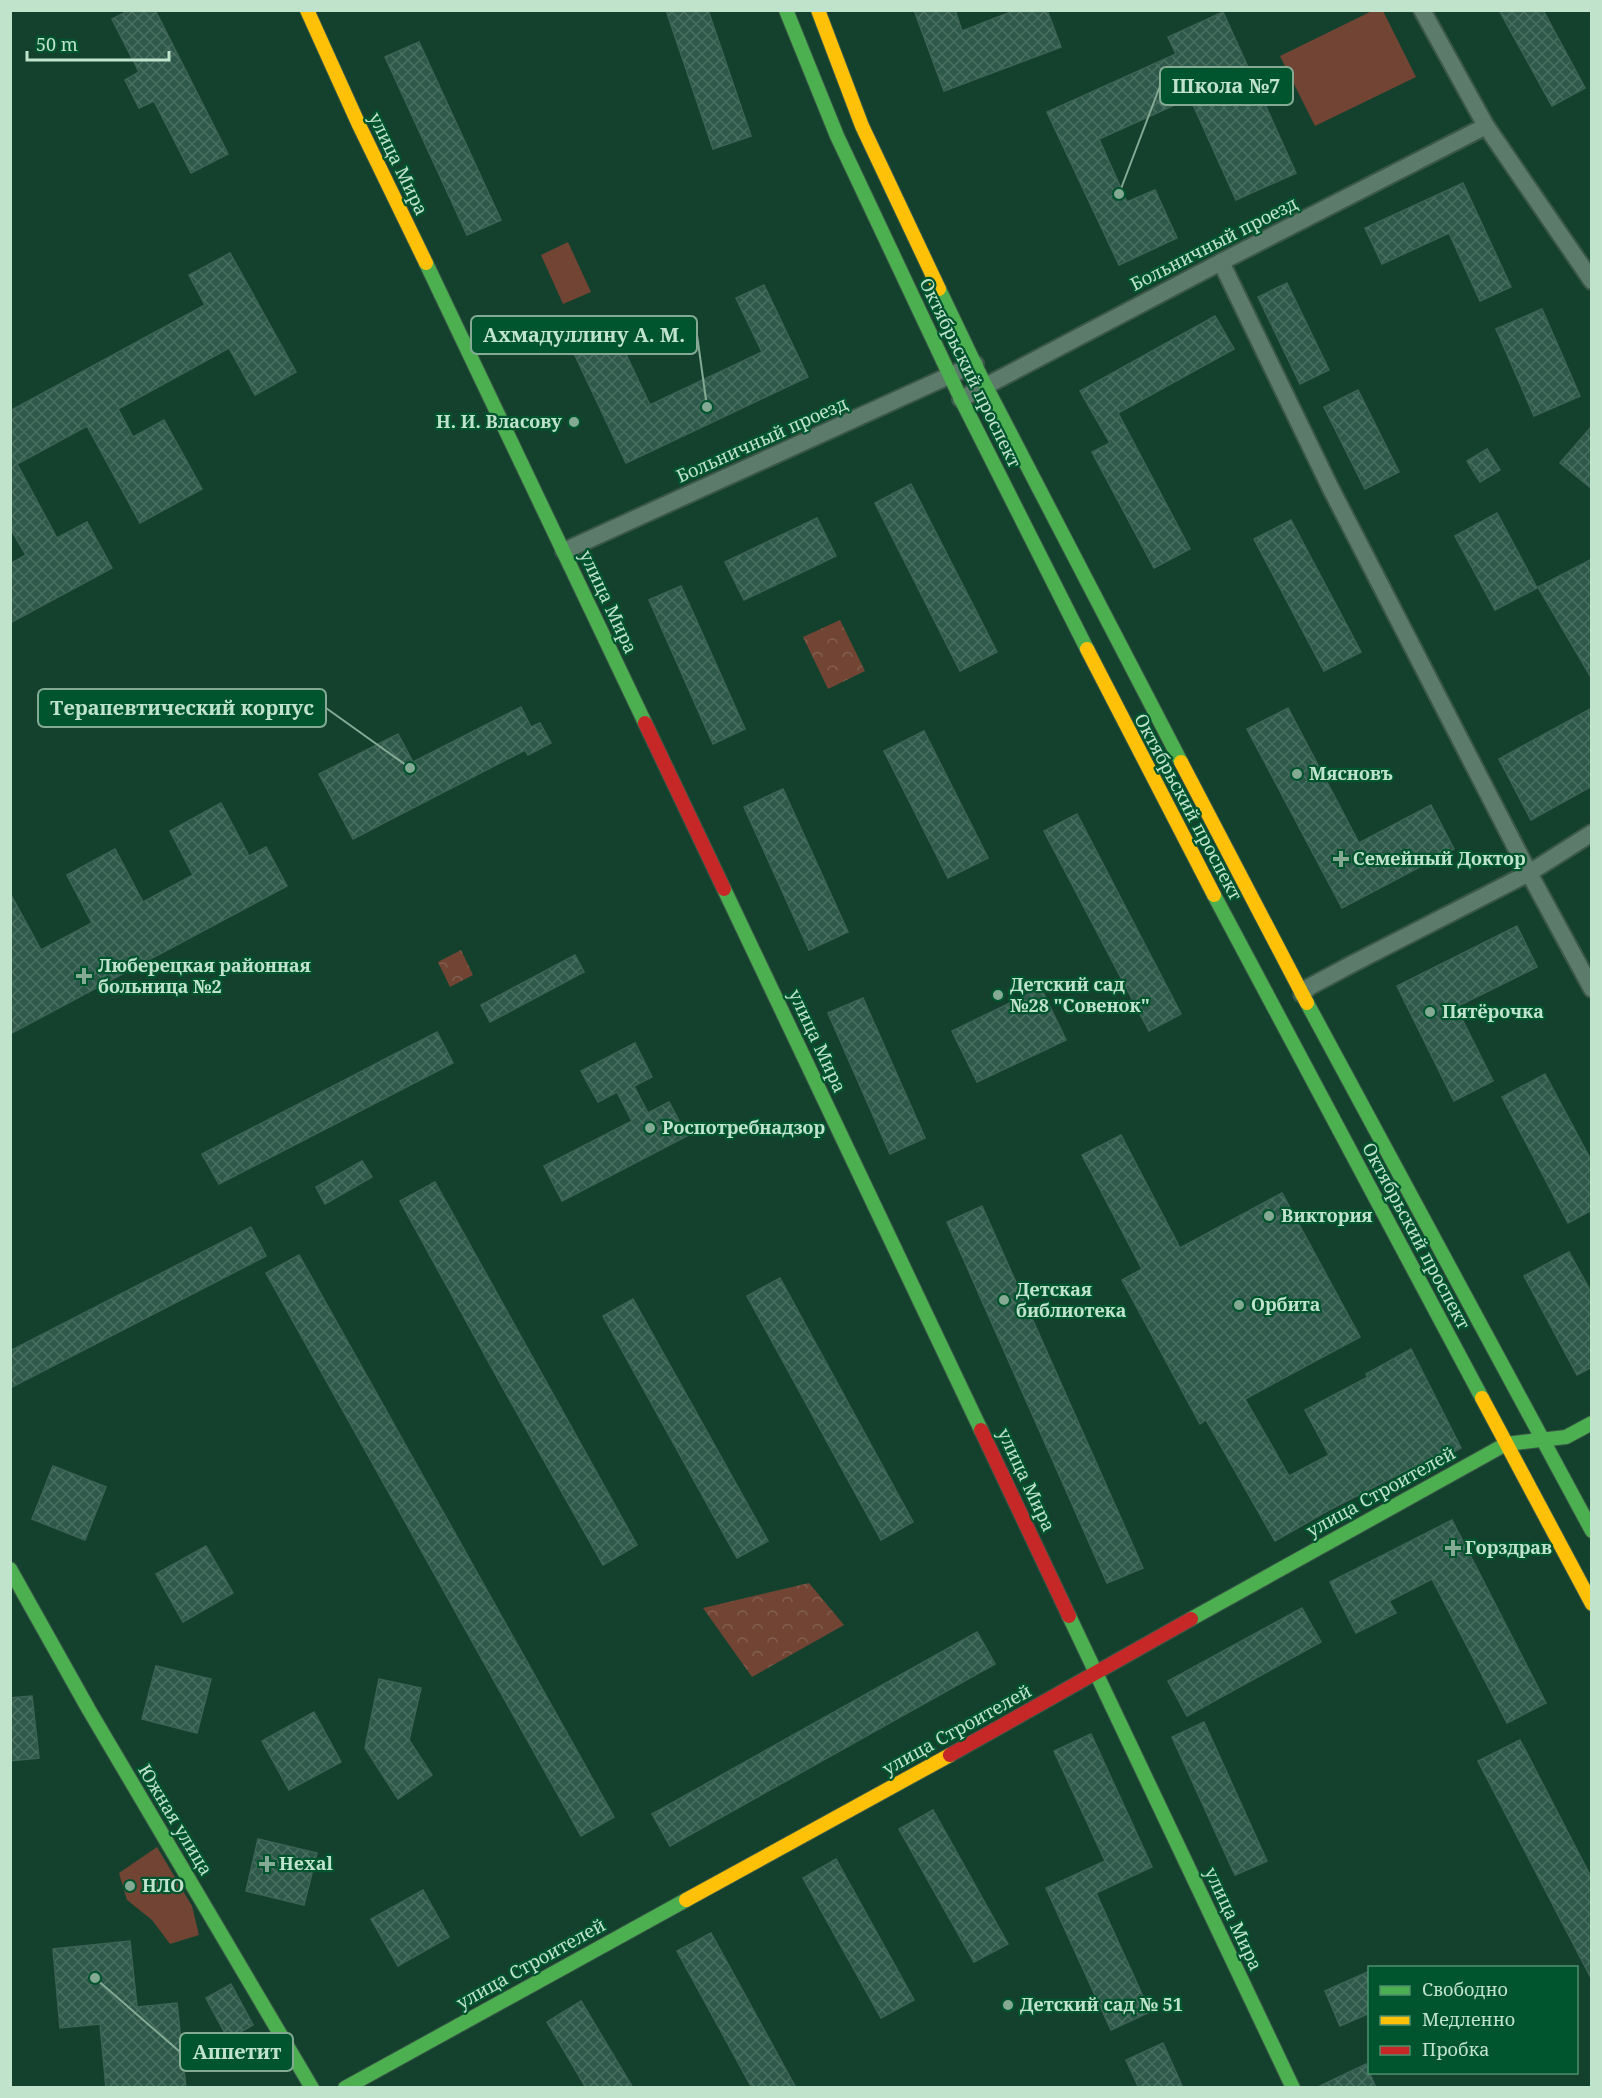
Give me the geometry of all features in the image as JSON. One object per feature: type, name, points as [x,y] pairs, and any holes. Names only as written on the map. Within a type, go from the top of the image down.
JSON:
[{"type":"street","name":"улица Мира","points":[[307,10],[358,125],[564,551],[1293,2088]]},
{"type":"street","name":"Октябрьский проспект","points":[[786,10],[837,136],[961,399],[1162,797],[1592,1604]]},
{"type":"street","name":"Октябрьский проспект","points":[[818,10],[862,126],[986,386],[1302,994],[1592,1531]]},
{"type":"street","points":[[1422,10],[1486,126],[1592,281]]},
{"type":"street","name":"Больничный проезд","points":[[961,399],[1486,126]]},
{"type":"street","points":[[1221,262],[1330,489],[1528,873],[1592,989]]},
{"type":"street","name":"Больничный проезд","points":[[564,551],[975,364]]},
{"type":"street","points":[[1302,994],[1309,987],[1528,873],[1592,833]]},
{"type":"street","name":"улица Строителей","points":[[345,2088],[1098,1673],[1249,1586],[1506,1444],[1566,1437],[1592,1423]]},
{"type":"street","name":"Южная улица","points":[[10,1569],[89,1710],[312,2088]]},
{"type":"green space","points":[[1374,10],[1383,11],[1416,77],[1315,126],[1280,56]]},
{"type":"green space","points":[[568,242],[591,292],[563,304],[541,255]]},
{"type":"green space","points":[[840,620],[865,671],[828,689],[803,637]]},
{"type":"green space","points":[[461,950],[473,975],[450,987],[438,962]]},
{"type":"green space","points":[[809,1583],[844,1625],[752,1677],[703,1608]]},
{"type":"green space","points":[[157,1847],[192,1906],[199,1935],[170,1944],[152,1920],[127,1900],[119,1873]]},
{"type":"building","points":[[130,10],[155,10],[228,154],[191,173],[154,101],[139,108],[125,80],[139,72],[112,19]]},
{"type":"building","points":[[666,10],[708,10],[751,136],[713,149]]},
{"type":"building","points":[[914,10],[955,10],[962,31],[1016,10],[1047,10],[1061,47],[944,91]]},
{"type":"building","points":[[1499,10],[1543,10],[1585,88],[1552,106]]},
{"type":"building","points":[[1223,12],[1296,173],[1236,200],[1190,98],[1099,139],[1127,202],[1155,190],[1177,238],[1119,265],[1047,112],[1176,54],[1168,37]]},
{"type":"building","points":[[419,42],[501,220],[467,235],[385,57]]},
{"type":"building","points":[[1463,183],[1511,287],[1480,301],[1449,233],[1382,264],[1365,228]]},
{"type":"building","points":[[230,253],[296,372],[255,395],[229,348],[118,409],[133,437],[164,420],[202,489],[140,523],[87,426],[17,464],[57,538],[87,522],[112,568],[10,623],[10,564],[26,555],[10,528],[10,411],[205,305],[189,275]]},
{"type":"building","points":[[1287,283],[1329,370],[1300,384],[1258,297]]},
{"type":"building","points":[[764,285],[808,377],[626,463],[572,349],[614,329],[650,405],[762,352],[736,298]]},
{"type":"building","points":[[1542,309],[1580,396],[1534,416],[1496,329]]},
{"type":"building","points":[[1215,316],[1234,349],[1118,413],[1190,549],[1154,568],[1092,452],[1110,443],[1080,391]]},
{"type":"building","points":[[1358,390],[1399,472],[1365,489],[1324,407]]},
{"type":"building","points":[[1592,426],[1592,489],[1560,463]]},
{"type":"building","points":[[1487,449],[1500,470],[1480,482],[1467,461]]},
{"type":"building","points":[[911,484],[997,652],[960,671],[875,503]]},
{"type":"building","points":[[1497,513],[1537,588],[1495,610],[1455,536]]},
{"type":"building","points":[[817,518],[836,556],[744,600],[725,562]]},
{"type":"building","points":[[1291,520],[1361,652],[1324,671],[1254,539]]},
{"type":"building","points":[[1592,559],[1592,679],[1538,587]]},
{"type":"building","points":[[681,586],[745,729],[713,744],[649,600]]},
{"type":"building","points":[[521,707],[531,727],[540,723],[551,743],[528,755],[525,750],[353,839],[319,774],[398,734],[413,762]]},
{"type":"building","points":[[1288,708],[1359,843],[1431,805],[1454,849],[1342,908],[1247,729]]},
{"type":"building","points":[[1592,708],[1592,786],[1531,820],[1499,759]]},
{"type":"building","points":[[924,731],[988,858],[948,878],[884,751]]},
{"type":"building","points":[[783,789],[848,932],[809,950],[744,807]]},
{"type":"building","points":[[221,803],[249,856],[266,847],[287,886],[10,1034],[10,893],[41,950],[92,923],[67,875],[115,849],[143,902],[193,875],[170,831]]},
{"type":"building","points":[[1077,814],[1181,1014],[1149,1031],[1044,831]]},
{"type":"building","points":[[1517,926],[1537,967],[1456,1007],[1493,1081],[1454,1101],[1397,986]]},
{"type":"building","points":[[575,955],[584,972],[490,1022],[481,1005]]},
{"type":"building","points":[[1041,988],[1066,1040],[977,1082],[952,1031]]},
{"type":"building","points":[[863,998],[925,1138],[890,1154],[828,1013]]},
{"type":"building","points":[[437,1032],[453,1063],[219,1184],[202,1154]]},
{"type":"building","name":"Роспотребнадзор","points":[[635,1043],[652,1077],[634,1086],[648,1113],[669,1102],[687,1136],[562,1201],[544,1166],[632,1121],[617,1092],[598,1102],[581,1071]]},
{"type":"building","points":[[1545,1074],[1592,1162],[1592,1210],[1568,1223],[1502,1097]]},
{"type":"building","points":[[1121,1135],[1180,1248],[1282,1193],[1360,1337],[1245,1399],[1289,1476],[1329,1455],[1305,1410],[1368,1377],[1366,1374],[1411,1349],[1461,1448],[1418,1471],[1415,1466],[1329,1510],[1275,1541],[1206,1420],[1200,1424],[1122,1280],[1142,1269],[1082,1155]]},
{"type":"building","points":[[362,1161],[372,1177],[325,1204],[316,1187]]},
{"type":"building","points":[[435,1182],[637,1545],[603,1565],[400,1201]]},
{"type":"building","points":[[982,1206],[1143,1568],[1107,1583],[947,1222]]},
{"type":"building","points":[[251,1227],[266,1256],[10,1388],[10,1351]]},
{"type":"building","points":[[1569,1252],[1592,1294],[1592,1367],[1577,1375],[1524,1276]]},
{"type":"building","points":[[299,1255],[614,1817],[581,1836],[266,1273]]},
{"type":"building","points":[[780,1278],[913,1522],[881,1540],[747,1296]]},
{"type":"building","points":[[633,1299],[768,1541],[737,1558],[603,1316]]},
{"type":"building","points":[[53,1466],[106,1487],[85,1540],[32,1519]]},
{"type":"building","points":[[1452,1520],[1546,1703],[1507,1723],[1432,1579],[1389,1601],[1396,1613],[1356,1633],[1330,1582]]},
{"type":"building","points":[[206,1546],[233,1593],[183,1622],[156,1574]]},
{"type":"building","points":[[1302,1608],[1321,1642],[1187,1716],[1168,1681]]},
{"type":"building","points":[[977,1632],[995,1664],[670,1846],[652,1814]]},
{"type":"building","points":[[156,1666],[211,1679],[197,1733],[142,1719]]},
{"type":"building","points":[[379,1679],[421,1688],[409,1740],[432,1775],[398,1799],[365,1748]]},
{"type":"building","points":[[32,1696],[39,1758],[10,1761],[10,1698]]},
{"type":"building","points":[[314,1712],[341,1762],[289,1790],[262,1741]]},
{"type":"building","points":[[1204,1722],[1267,1861],[1235,1875],[1172,1737]]},
{"type":"building","points":[[1091,1734],[1152,1867],[1096,1893],[1150,2012],[1111,2030],[1046,1888],[1105,1861],[1054,1751]]},
{"type":"building","points":[[1520,1740],[1592,1879],[1592,1980],[1478,1761]]},
{"type":"building","points":[[933,1810],[1008,1944],[974,1962],[899,1829]]},
{"type":"building","points":[[258,1839],[317,1853],[304,1905],[246,1891]]},
{"type":"building","points":[[836,1859],[914,2000],[881,2018],[803,1878]]},
{"type":"building","points":[[423,1890],[449,1937],[398,1966],[371,1919]]},
{"type":"building","points":[[711,1933],[796,2088],[752,2088],[677,1951]]},
{"type":"building","points":[[130,1941],[137,2007],[177,2003],[186,2088],[106,2088],[100,2024],[60,2028],[53,1949]]},
{"type":"building","points":[[1368,1972],[1368,2014],[1340,2026],[1325,1991]]},
{"type":"building","points":[[231,1984],[253,2025],[228,2039],[206,1998]]},
{"type":"building","points":[[581,2001],[633,2088],[586,2088],[547,2022]]},
{"type":"building","points":[[1163,2043],[1183,2088],[1139,2088],[1126,2060]]},
{"type":"building","points":[[1366,2064],[1368,2074],[1370,2074],[1376,2088],[1316,2088]]},
{"type":"traffic: fast","points":[[786,10],[837,136],[961,399],[1087,649]]},
{"type":"traffic: fast","points":[[426,263],[645,723]]},
{"type":"traffic: fast","points":[[939,289],[981,377],[1181,762]]},
{"type":"traffic: fast","points":[[724,889],[981,1430]]},
{"type":"traffic: fast","points":[[1214,895],[1482,1398]]},
{"type":"traffic: fast","points":[[1307,1003],[1592,1531]]},
{"type":"traffic: fast","points":[[1191,1619],[1506,1444],[1566,1437],[1592,1423]]},
{"type":"traffic: fast","points":[[10,1569],[89,1710],[312,2088]]},
{"type":"traffic: fast","points":[[1069,1616],[1293,2088]]},
{"type":"traffic: fast","points":[[345,2088],[686,1900]]},
{"type":"traffic: slow","points":[[307,10],[359,125],[426,263]]},
{"type":"traffic: slow","points":[[818,10],[862,126],[939,289]]},
{"type":"traffic: slow","points":[[1087,649],[1214,895]]},
{"type":"traffic: slow","points":[[1181,762],[1307,1003]]},
{"type":"traffic: slow","points":[[1482,1398],[1592,1604]]},
{"type":"traffic: slow","points":[[686,1900],[950,1755]]},
{"type":"traffic: jam","points":[[645,723],[724,889]]},
{"type":"traffic: jam","points":[[981,1430],[1069,1616]]},
{"type":"traffic: jam","points":[[950,1755],[1191,1619]]},
{"type":"place","name":"Школа №7","points":[[1119,194]]},
{"type":"place","name":"Ахмадуллину А. М.","points":[[707,407]]},
{"type":"place","name":"Н. И. Власову","points":[[574,422]]},
{"type":"place","name":"Терапевтический корпус","points":[[410,768]]},
{"type":"place","name":"Мясновъ","points":[[1297,774]]},
{"type":"place","name":"Семейный Доктор","points":[[1341,859]]},
{"type":"place","name":"Люберецкая районная больница №2","points":[[84,976]]},
{"type":"place","name":"Детский сад №28 \"Совенок\"","points":[[998,995]]},
{"type":"place","name":"Пятёрочка","points":[[1430,1012]]},
{"type":"place","name":"Роспотребнадзор","points":[[650,1128]]},
{"type":"place","name":"Виктория","points":[[1269,1216]]},
{"type":"place","name":"Детская библиотека","points":[[1004,1300]]},
{"type":"place","name":"Орбита","points":[[1239,1305]]},
{"type":"place","name":"Горздрав","points":[[1453,1548]]},
{"type":"place","name":"Hexal","points":[[267,1864]]},
{"type":"place","name":"НЛО","points":[[130,1886]]},
{"type":"place","name":"Аппетит","points":[[95,1978]]},
{"type":"place","name":"Детский сад № 51","points":[[1008,2005]]}]
